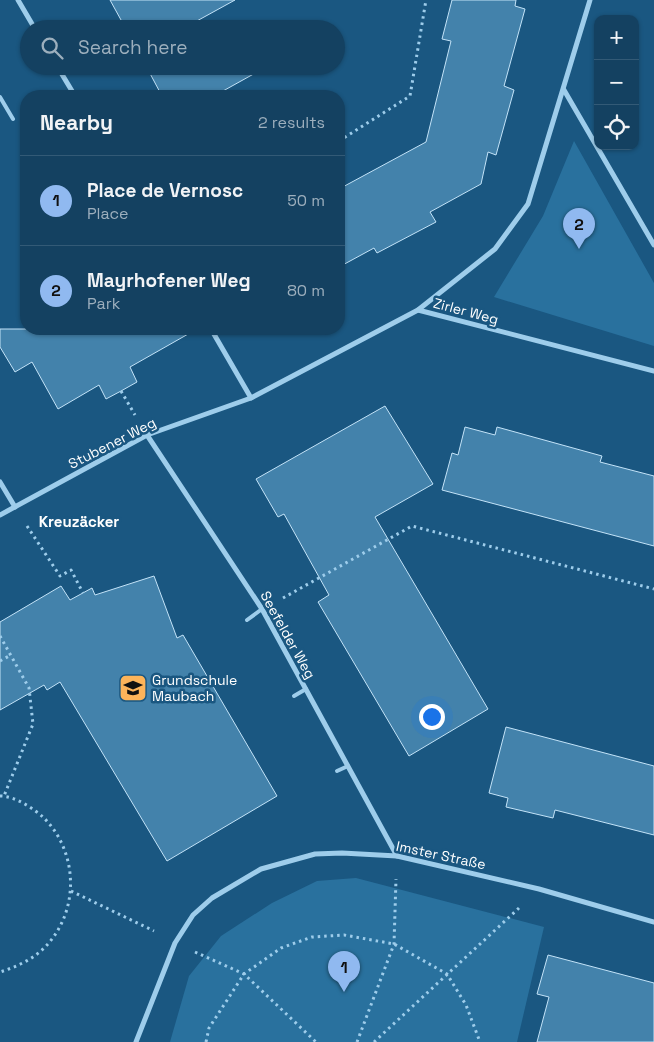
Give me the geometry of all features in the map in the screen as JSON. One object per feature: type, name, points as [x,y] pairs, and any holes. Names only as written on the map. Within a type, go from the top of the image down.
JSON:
[{"type":"street","points":[[18,0],[30,20]]},
{"type":"street","points":[[418,310],[495,249],[528,204],[590,0]]},
{"type":"street","points":[[62,75],[71,90]]},
{"type":"street","points":[[564,90],[654,244]]},
{"type":"street","name":"Zirler Weg","points":[[251,398],[418,310],[654,371]]},
{"type":"street","points":[[214,335],[251,398]]},
{"type":"street","name":"Stubener Weg","points":[[0,515],[146,435],[251,398]]},
{"type":"street","name":"Seefelder Weg","points":[[146,435],[262,609],[396,856]]},
{"type":"street","points":[[0,482],[15,507]]},
{"type":"street","name":"Imster Straße","points":[[136,1042],[175,943],[193,915],[212,898],[261,869],[315,854],[396,856],[539,889],[654,922]]},
{"type":"lane","points":[[0,97],[13,119]]},
{"type":"lane","points":[[247,620],[262,609]]},
{"type":"lane","points":[[294,696],[306,689]]},
{"type":"lane","points":[[337,771],[348,766]]},
{"type":"path","points":[[345,137],[410,96],[426,0]]},
{"type":"path","points":[[122,391],[126,398]]},
{"type":"path","points":[[15,507],[60,576],[71,570],[83,593]]},
{"type":"path","points":[[262,609],[412,526],[654,589]]},
{"type":"path","points":[[0,636],[29,688],[33,724],[2,796],[35,809],[54,829],[67,854],[72,891],[66,915],[46,946],[19,966],[0,972]]},
{"type":"path","points":[[0,661],[11,655]]},
{"type":"path","points":[[357,1042],[394,944],[396,856]]},
{"type":"path","points":[[374,1042],[539,889]]},
{"type":"path","points":[[72,891],[175,943],[244,974],[316,1042]]},
{"type":"path","points":[[206,1042],[209,1028],[244,974],[281,948],[312,938],[344,935],[394,944],[447,974],[466,1005],[480,1042]]},
{"type":"shaded area","points":[[574,141],[654,283],[654,346],[494,297],[543,216]]},
{"type":"shaded area","points":[[356,878],[544,927],[517,1042],[170,1042],[189,976],[221,936],[272,903],[317,881]]},
{"type":"building","points":[[110,0],[235,0],[199,20],[121,20]]},
{"type":"building","points":[[452,0],[516,0],[515,6],[525,9],[504,86],[514,90],[496,155],[488,152],[481,184],[430,212],[436,222],[377,253],[374,248],[345,264],[345,186],[426,142],[451,41],[442,39]]},
{"type":"building","points":[[151,75],[252,75],[225,90],[159,90]]},
{"type":"building","points":[[0,329],[20,329],[20,335],[186,335],[130,367],[137,382],[106,399],[99,385],[58,409],[32,362],[15,372],[0,347]]},
{"type":"building","points":[[385,406],[433,484],[375,517],[488,709],[409,756],[318,602],[329,595],[284,514],[278,517],[256,479]]},
{"type":"building","points":[[465,427],[495,435],[497,427],[602,456],[600,462],[654,476],[654,546],[442,490],[452,453],[458,455]]},
{"type":"building","name":"Grundschule Maubach","points":[[154,576],[177,638],[183,635],[277,796],[167,861],[60,682],[47,690],[44,685],[0,710],[0,622],[61,586],[70,600],[92,588],[95,595]]},
{"type":"building","points":[[506,727],[654,766],[654,835],[555,810],[553,818],[506,807],[508,798],[489,793]]},
{"type":"building","points":[[548,955],[654,983],[654,1042],[537,1042],[549,997],[537,994]]},
{"type":"place","name":"Mayrhofener Weg","points":[[579,249]]},
{"type":"place","name":"Grundschule Maubach","points":[[133,688]]},
{"type":"place","name":"Place de Vernosc","points":[[344,992]]},
{"type":"district","name":"Kreuzäcker","points":[[79,522]]}]
